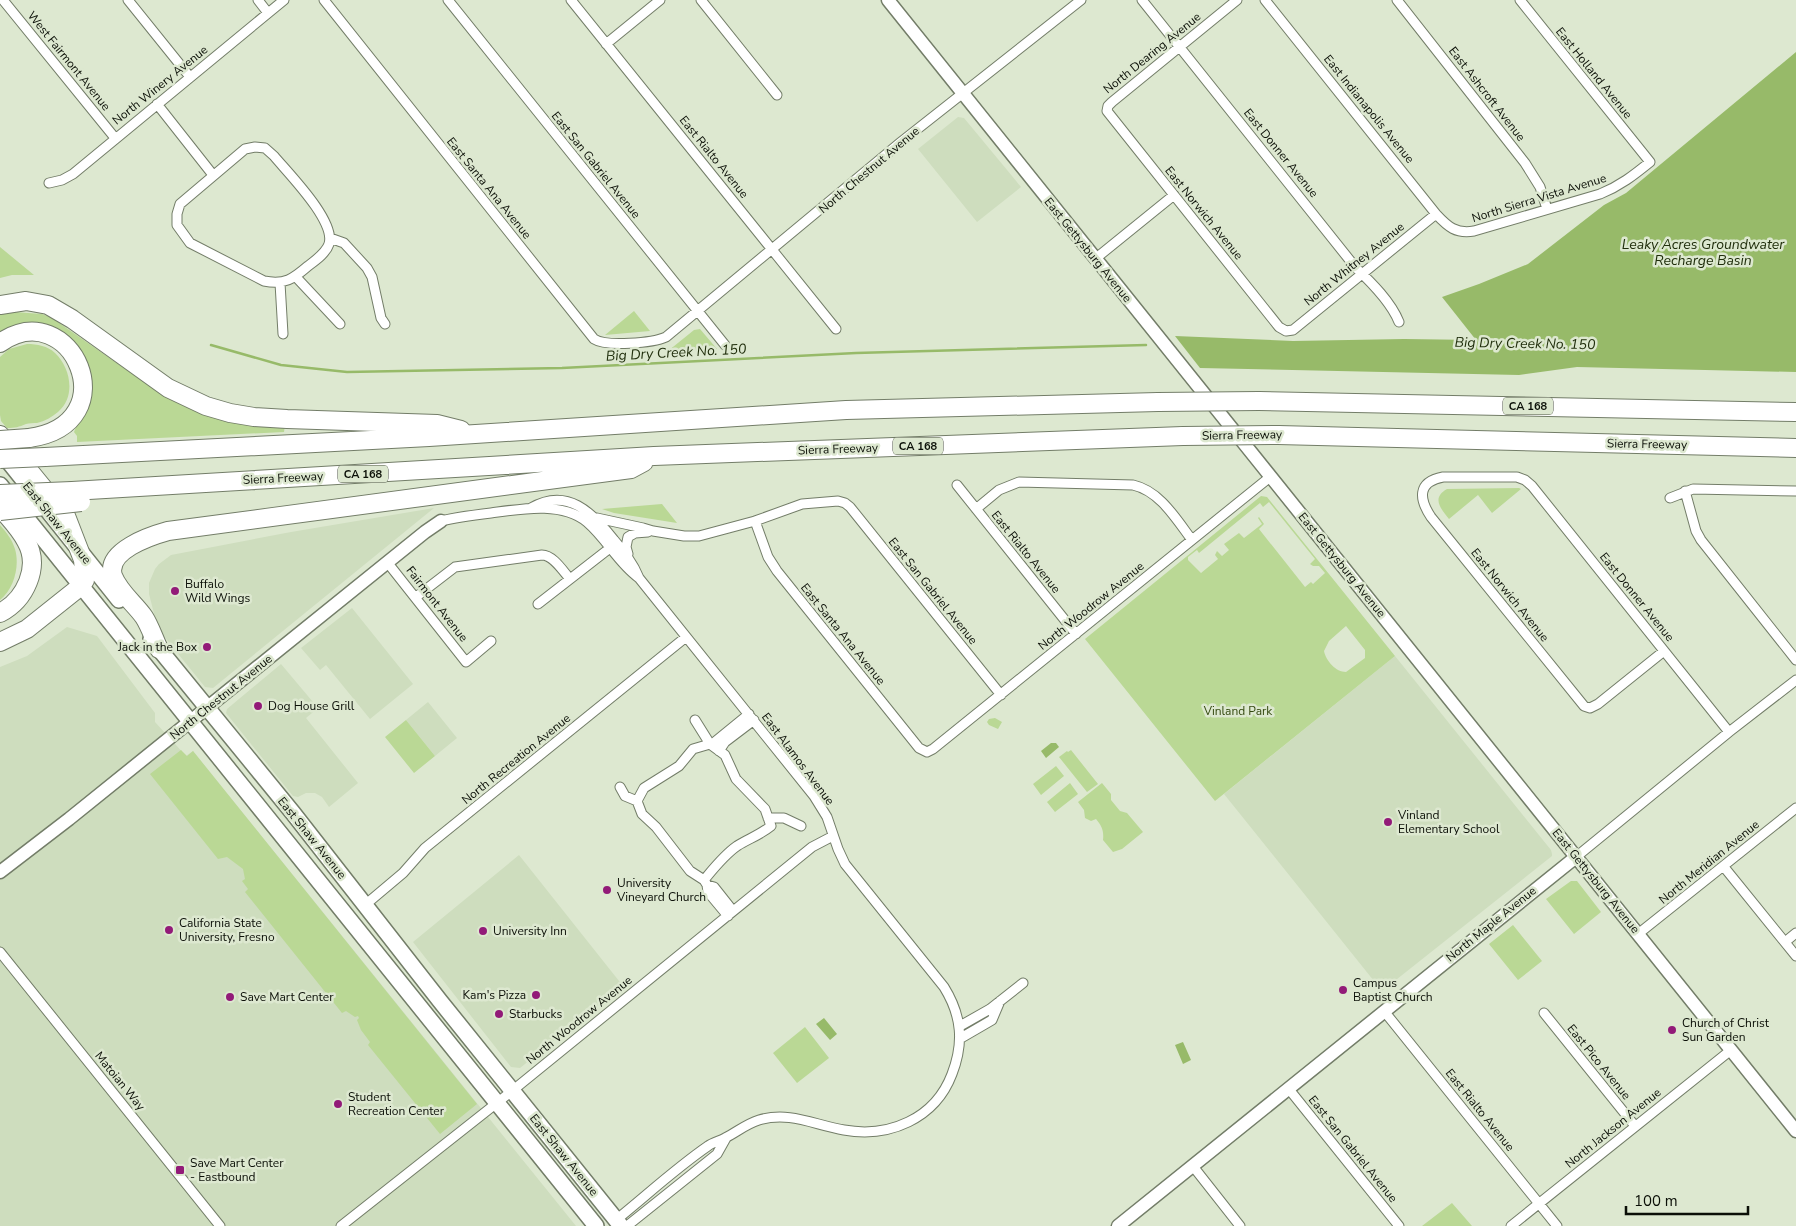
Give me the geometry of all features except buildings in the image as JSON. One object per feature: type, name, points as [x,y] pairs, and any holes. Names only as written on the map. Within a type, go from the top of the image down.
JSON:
[{"type":"highway","points":[[0,305],[26,301],[48,306],[72,319],[168,388],[206,406],[230,413],[287,419],[437,424],[474,434]]},
{"type":"highway","points":[[0,343],[19,333],[34,332],[45,334],[66,346],[82,371],[83,383],[78,407],[71,418],[63,425],[50,433],[29,438],[0,440]]},
{"type":"highway","name":"CA 168","points":[[0,459],[429,438],[846,410],[1259,401],[1796,412]]},
{"type":"highway","points":[[0,435],[66,516],[80,551],[85,571],[85,580],[82,586],[27,629],[0,642]]},
{"type":"highway","name":"Sierra Freeway","points":[[0,494],[77,496],[191,484],[654,456],[1183,436],[1278,435],[1796,448]]},
{"type":"highway","points":[[159,649],[145,618],[118,586],[113,576],[112,568],[118,556],[148,537],[168,531],[631,470],[654,456]]},
{"type":"highway","points":[[0,511],[77,496]]},
{"type":"highway","points":[[0,507],[27,541],[31,553],[32,566],[29,581],[22,593],[14,603],[0,613]]},
{"type":"main road","name":"East Shaw Avenue","points":[[0,451],[621,1224]]},
{"type":"main road","name":"East Shaw Avenue","points":[[0,485],[596,1226]]},
{"type":"street","name":"West Fairmont Avenue","points":[[3,0],[115,138]]},
{"type":"street","points":[[128,0],[190,77]]},
{"type":"street","points":[[258,0],[268,13]]},
{"type":"street","name":"North Winery Avenue","points":[[49,183],[69,176],[284,0]]},
{"type":"street","name":"East Santa Ana Avenue","points":[[324,0],[594,339],[603,343],[659,340]]},
{"type":"street","name":"East San Gabriel Avenue","points":[[448,0],[725,345]]},
{"type":"street","name":"East Rialto Avenue","points":[[571,0],[836,329]]},
{"type":"street","points":[[606,44],[660,0]]},
{"type":"street","points":[[701,0],[777,95]]},
{"type":"street","name":"East Gettysburg Avenue","points":[[888,0],[1796,1131]]},
{"type":"street","name":"North Chestnut Avenue","points":[[659,340],[666,337],[901,142],[1081,0]]},
{"type":"street","name":"East Donner Avenue","points":[[1142,0],[1362,274],[1392,308],[1399,322]]},
{"type":"street","name":"North Dearing Avenue","points":[[1108,108],[1112,102],[1237,0]]},
{"type":"street","name":"East Indianapolis Avenue","points":[[1266,0],[1436,214],[1455,232]]},
{"type":"street","name":"East Ashcroft Avenue","points":[[1397,0],[1525,163],[1540,188],[1547,209]]},
{"type":"street","name":"East Holland Avenue","points":[[1520,0],[1650,162]]},
{"type":"street","points":[[157,104],[213,175]]},
{"type":"street","name":"East Norwich Avenue","points":[[1108,108],[1109,115],[1279,327],[1286,331]]},
{"type":"street","points":[[265,148],[274,156],[327,222],[330,238],[323,254],[295,276],[280,283],[264,280],[190,243],[177,225],[177,214],[180,204],[213,175],[245,149],[265,148]]},
{"type":"street","name":"North Sierra Vista Avenue","points":[[1455,232],[1474,231],[1600,194],[1616,188],[1629,180],[1650,162]]},
{"type":"street","points":[[1095,258],[1174,194]]},
{"type":"street","name":"North Whitney Avenue","points":[[1286,331],[1293,330],[1436,214]]},
{"type":"street","points":[[330,238],[344,243],[367,268],[372,277],[381,318],[385,324]]},
{"type":"street","points":[[295,276],[340,324]]},
{"type":"street","points":[[280,283],[283,334]]},
{"type":"street","name":"North Woodrow Avenue","points":[[927,752],[933,750],[1270,477]]},
{"type":"street","name":"East Donner Avenue","points":[[1423,489],[1431,480],[1443,478],[1517,477],[1525,480],[1538,493],[1729,732]]},
{"type":"street","points":[[976,509],[999,490],[1019,482],[1132,485],[1143,488],[1155,495],[1192,540]]},
{"type":"street","name":"East Rialto Avenue","points":[[957,485],[1076,634]]},
{"type":"street","name":"East Norwich Avenue","points":[[1423,489],[1422,498],[1431,517],[1584,706],[1590,708],[1598,704],[1664,651]]},
{"type":"street","points":[[1670,498],[1693,489],[1796,491]]},
{"type":"street","points":[[1685,491],[1696,531],[1701,540],[1796,660]]},
{"type":"street","points":[[531,508],[543,501],[564,501],[581,507],[597,518],[633,564]]},
{"type":"street","name":"East San Gabriel Avenue","points":[[755,521],[798,504],[838,501],[844,503],[852,510],[1001,695]]},
{"type":"street","points":[[441,522],[467,516],[531,508],[564,510],[577,515],[594,528],[627,570],[639,578]]},
{"type":"street","points":[[597,518],[684,536],[699,536],[755,521]]},
{"type":"street","name":"East Santa Ana Avenue","points":[[755,521],[768,557],[777,571],[919,748],[927,752]]},
{"type":"street","name":"North Chestnut Avenue","points":[[0,872],[208,708],[429,528],[441,522]]},
{"type":"street","points":[[639,578],[626,549],[628,537],[635,533],[653,531]]},
{"type":"street","points":[[538,604],[610,548]]},
{"type":"street","points":[[416,597],[454,566],[542,555],[547,555],[553,560],[570,579]]},
{"type":"street","name":"Fairmont Avenue","points":[[387,562],[466,662],[491,641]]},
{"type":"street","name":"East Alamos Avenue","points":[[621,1224],[710,1144],[726,1138],[750,1124],[778,1117],[804,1119],[858,1132],[878,1132],[906,1124],[928,1110],[943,1092],[957,1061],[961,1038],[956,1012],[948,994],[939,980],[846,864],[840,855],[827,817],[814,796],[639,578]]},
{"type":"street","name":"North Recreation Avenue","points":[[365,905],[403,873],[425,848],[686,637]]},
{"type":"street","name":"North Maple Avenue","points":[[1118,1226],[1729,732],[1796,680]]},
{"type":"street","points":[[637,801],[644,788],[679,766],[692,749],[710,744],[751,717]]},
{"type":"street","points":[[719,751],[725,742],[751,717]]},
{"type":"street","points":[[695,720],[710,744],[725,755],[736,779],[765,809],[770,826],[762,834],[731,851],[706,882]]},
{"type":"street","points":[[620,787],[625,796],[637,801],[642,814],[656,827],[690,871],[706,882],[708,892],[730,913]]},
{"type":"street","name":"North Meridian Avenue","points":[[1638,934],[1796,808]]},
{"type":"street","points":[[768,818],[784,818],[801,826]]},
{"type":"street","name":"North Woodrow Avenue","points":[[341,1226],[497,1103],[812,847],[833,836]]},
{"type":"street","points":[[1724,867],[1796,956]]},
{"type":"street","points":[[1785,942],[1796,933]]},
{"type":"street","name":"Matoian Way","points":[[0,952],[220,1226]]},
{"type":"street","points":[[960,1026],[983,1013],[1024,983]]},
{"type":"street","points":[[961,1038],[992,1020],[1000,1001]]},
{"type":"street","name":"East Rialto Avenue","points":[[1384,1010],[1557,1226]]},
{"type":"street","name":"East Pico Avenue","points":[[1544,1013],[1635,1126]]},
{"type":"street","name":"North Jackson Avenue","points":[[1512,1226],[1730,1050]]},
{"type":"street","name":"East San Gabriel Avenue","points":[[1288,1088],[1399,1226]]},
{"type":"street","points":[[1192,1165],[1240,1226]]},
{"type":"shaded area","points":[[958,117],[964,118],[1021,187],[977,222],[918,149]]},
{"type":"shaded area","points":[[434,508],[213,688],[205,687],[158,629],[149,594],[149,583],[155,569],[171,555],[291,532]]},
{"type":"shaded area","points":[[352,608],[413,684],[370,719],[326,665],[320,670],[301,648]]},
{"type":"shaded area","name":"California State University, Fresno","points":[[67,627],[97,636],[155,713],[155,722],[186,756],[193,751],[576,1226],[0,1226],[0,667],[27,656]]},
{"type":"shaded area","name":"Vinland Elementary School","points":[[1395,656],[1551,850],[1552,856],[1382,991],[1224,794]]},
{"type":"shaded area","points":[[281,664],[318,708],[306,718],[358,783],[329,807],[322,797],[315,793],[306,793],[298,797],[293,796],[226,713],[227,709]]},
{"type":"shaded area","points":[[428,702],[457,738],[435,756],[406,720]]},
{"type":"shaded area","points":[[519,855],[623,986],[520,1068],[511,1067],[413,942]]},
{"type":"green space","points":[[0,247],[34,275],[12,275],[0,278]]},
{"type":"green space","points":[[634,311],[650,331],[605,335]]},
{"type":"green space","points":[[15,312],[42,314],[52,318],[144,382],[184,406],[207,414],[285,425],[284,432],[77,442],[77,436],[74,432],[91,389],[90,373],[85,360],[50,327],[36,324],[27,325],[0,335],[0,314]]},
{"type":"green space","points":[[700,329],[717,349],[668,351],[694,330]]},
{"type":"green space","points":[[27,344],[46,347],[60,359],[68,374],[69,391],[64,406],[46,420],[7,428],[1,421],[0,415],[0,357],[9,349]]},
{"type":"green space","points":[[1447,489],[1521,489],[1492,513],[1478,495],[1449,519],[1438,500],[1442,492]]},
{"type":"green space","name":"Vinland Park","points":[[1261,496],[1267,497],[1395,656],[1215,801],[1085,639]],"holes":[[[1269,502],[1315,559],[1310,564],[1319,566],[1325,573],[1313,584],[1311,582],[1305,587],[1259,529],[1264,524],[1259,517],[1262,524],[1244,538],[1239,533],[1224,544],[1229,550],[1222,556],[1217,551],[1215,555],[1218,559],[1201,573],[1188,560],[1188,557],[1197,550],[1199,553],[1260,503],[1263,507]],[[1346,626],[1365,650],[1365,658],[1346,672],[1342,672],[1332,665],[1324,651],[1329,641]]]},
{"type":"green space","points":[[662,504],[677,523],[614,513],[602,509]]},
{"type":"green space","points":[[0,525],[14,545],[17,563],[12,584],[0,600]]},
{"type":"green space","points":[[995,718],[1002,722],[998,729],[987,722],[989,719]]},
{"type":"green space","points":[[406,720],[435,756],[414,773],[385,737]]},
{"type":"green space","points":[[181,750],[187,756],[193,751],[477,1104],[440,1134],[368,1045],[370,1042],[361,1030],[357,1020],[358,1016],[355,1017],[346,1011],[342,1013],[245,892],[248,889],[242,881],[245,879],[243,869],[227,857],[218,859],[150,774]]},
{"type":"green space","points":[[1071,750],[1098,784],[1087,792],[1059,757]]},
{"type":"green space","points":[[1056,766],[1064,776],[1041,795],[1033,784]]},
{"type":"green space","points":[[1070,783],[1078,794],[1055,812],[1047,802]]},
{"type":"green space","points":[[1102,783],[1111,794],[1111,800],[1120,811],[1127,813],[1143,832],[1122,849],[1113,852],[1103,840],[1103,831],[1100,824],[1096,819],[1091,821],[1085,818],[1084,810],[1078,802]]},
{"type":"green space","points":[[1571,881],[1577,881],[1601,912],[1574,934],[1546,899]]},
{"type":"green space","points":[[1513,925],[1542,961],[1518,980],[1489,944]]},
{"type":"green space","points":[[805,1027],[829,1058],[797,1083],[773,1053]]},
{"type":"green space","points":[[1452,1203],[1472,1226],[1422,1226]]},
{"type":"water","name":"Leaky Acres Groundwater Recharge Basin","points":[[1796,52],[1796,372],[1577,367],[1519,375],[1200,368],[1175,336],[1293,341],[1476,340],[1442,297],[1528,264],[1604,205],[1626,193]]},
{"type":"water","points":[[1051,743],[1056,743],[1059,747],[1046,758],[1041,751]]},
{"type":"water","points":[[824,1018],[837,1034],[830,1040],[816,1024]]},
{"type":"water","points":[[1183,1042],[1191,1060],[1183,1064],[1175,1045]]},
{"type":"waterway","name":"Big Dry Creek No. 150","points":[[211,345],[281,365],[347,372],[562,368],[856,353],[1146,345]]},
{"type":"place","name":"Buffalo Wild Wings","points":[[175,591]]},
{"type":"place","name":"Jack in the Box","points":[[207,647]]},
{"type":"place","name":"Dog House Grill","points":[[258,706]]},
{"type":"place","name":"Vinland Elementary School","points":[[1388,822]]},
{"type":"place","name":"University Vineyard Church","points":[[607,890]]},
{"type":"place","name":"California State University, Fresno","points":[[169,930]]},
{"type":"place","name":"University Inn","points":[[483,931]]},
{"type":"place","name":"Campus Baptist Church","points":[[1343,990]]},
{"type":"place","name":"Kam's Pizza","points":[[536,995]]},
{"type":"place","name":"Save Mart Center","points":[[230,997]]},
{"type":"place","name":"Starbucks","points":[[499,1014]]},
{"type":"place","name":"Church of Christ Sun Garden","points":[[1672,1030]]},
{"type":"place","name":"Student Recreation Center","points":[[338,1104]]},
{"type":"place","name":"Save Mart Center - Eastbound","points":[[180,1170]]}]
